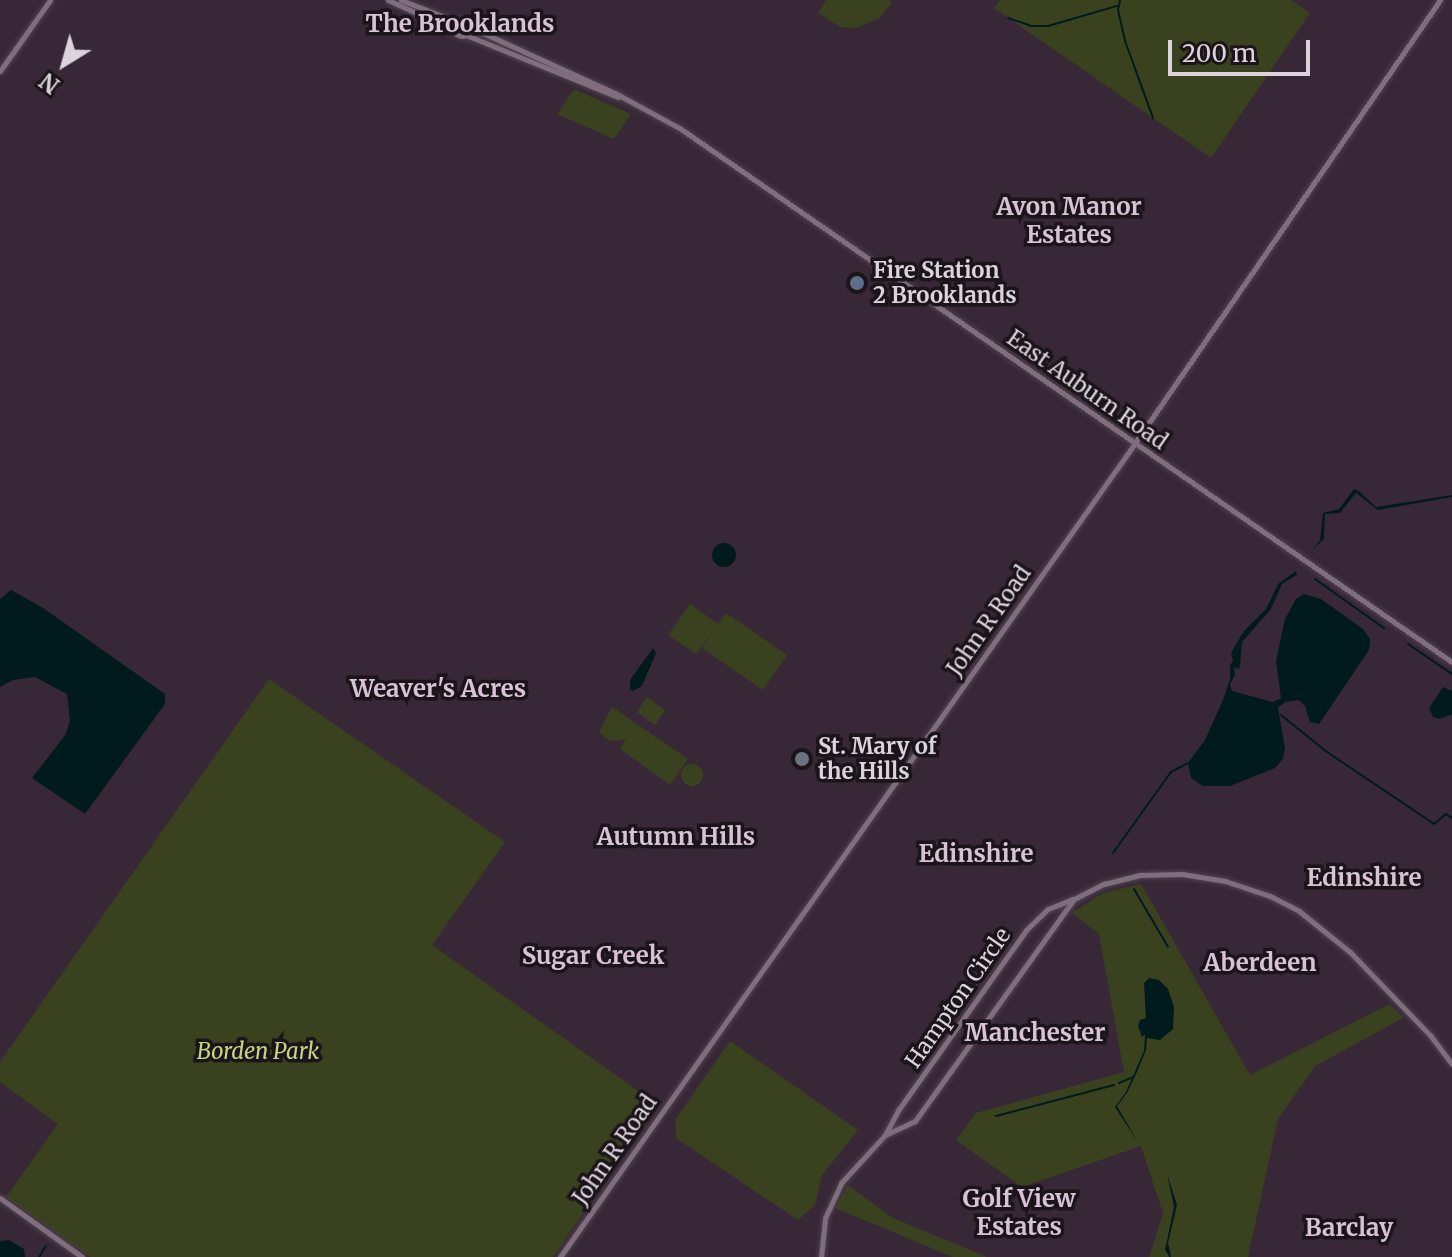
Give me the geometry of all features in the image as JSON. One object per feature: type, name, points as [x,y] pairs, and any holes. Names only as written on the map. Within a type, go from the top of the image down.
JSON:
[{"type":"main road","points":[[0,71],[50,0]]},
{"type":"main road","points":[[388,0],[454,30],[459,36],[466,35],[470,27],[465,21],[457,22],[401,0]]},
{"type":"main road","name":"John R Road","points":[[560,1257],[1135,443],[1440,0]]},
{"type":"main road","points":[[454,30],[457,22]]},
{"type":"main road","name":"East Auburn Road","points":[[470,27],[619,97],[688,134],[1452,662]]},
{"type":"main road","name":"East Auburn Road","points":[[466,35],[619,97]]},
{"type":"main road","name":"Hampton Circle","points":[[821,1257],[825,1218],[837,1189],[885,1135],[899,1109],[1026,930],[1048,909],[1104,884],[1156,874],[1212,878],[1270,896],[1312,919],[1342,943],[1430,1035],[1452,1064]]},
{"type":"main road","name":"Hampton Circle","points":[[885,1135],[915,1121],[1074,899]]},
{"type":"main road","points":[[0,1198],[82,1257]]},
{"type":"green space","points":[[826,0],[892,2],[880,18],[856,28],[840,27],[818,13]]},
{"type":"green space","points":[[1000,0],[1291,0],[1310,13],[1211,158],[994,8]]},
{"type":"green space","points":[[574,89],[631,114],[614,139],[557,114]]},
{"type":"green space","points":[[690,604],[718,624],[726,613],[787,655],[763,690],[702,648],[714,630],[696,654],[668,635]]},
{"type":"green space","name":"Borden Park","points":[[269,679],[505,842],[432,945],[658,1105],[553,1257],[90,1257],[6,1197],[58,1124],[0,1082],[0,1062]]},
{"type":"green space","points":[[647,697],[665,710],[655,725],[637,712]]},
{"type":"green space","points":[[612,707],[688,759],[670,785],[620,749],[626,739],[609,741],[599,732]]},
{"type":"green space","points":[[692,764],[703,775],[692,786],[681,775]]},
{"type":"green space","points":[[1141,884],[1250,1075],[1390,1004],[1403,1018],[1315,1066],[1278,1119],[1248,1257],[1149,1257],[1163,1213],[1141,1146],[1022,1187],[956,1140],[976,1113],[1124,1072],[1099,934],[1072,913],[1103,893]]},
{"type":"green space","points":[[730,1041],[858,1130],[822,1175],[815,1205],[798,1220],[676,1138],[675,1120]]},
{"type":"green space","points":[[848,1185],[893,1218],[987,1257],[953,1257],[835,1208]]},
{"type":"shaded area","points":[[1354,489],[1376,507],[1452,497],[1378,510],[1356,493],[1340,513],[1325,514],[1324,539],[1312,550],[1320,540],[1323,513],[1339,509]]},
{"type":"shaded area","points":[[719,543],[729,543],[736,550],[736,560],[729,567],[719,567],[712,560],[712,550]]},
{"type":"shaded area","points":[[1296,571],[1297,575],[1282,584],[1271,609],[1242,642],[1240,666],[1239,669],[1234,668],[1235,675],[1230,684],[1232,691],[1273,702],[1281,698],[1276,661],[1285,619],[1296,599],[1304,594],[1321,599],[1363,629],[1370,639],[1369,650],[1319,724],[1310,722],[1305,706],[1299,700],[1285,702],[1278,708],[1285,748],[1283,759],[1275,768],[1230,786],[1203,786],[1191,778],[1188,763],[1205,740],[1223,700],[1230,679],[1231,653],[1244,631],[1266,609],[1278,584]]},
{"type":"shaded area","points":[[11,590],[43,608],[165,694],[165,704],[85,814],[32,778],[66,734],[70,720],[67,694],[35,677],[13,680],[0,687],[0,599]]},
{"type":"shaded area","points":[[653,648],[656,653],[642,686],[633,691],[630,680]]},
{"type":"shaded area","points":[[1443,687],[1452,691],[1452,714],[1440,719],[1433,717],[1429,708]]},
{"type":"shaded area","points":[[1149,978],[1159,980],[1168,989],[1174,1007],[1173,1029],[1160,1040],[1147,1038],[1146,1050],[1137,1072],[1127,1093],[1117,1106],[1139,1144],[1115,1107],[1126,1092],[1144,1051],[1145,1034],[1142,1037],[1138,1026],[1140,1020],[1146,1018],[1144,983]]},
{"type":"shaded area","points":[[1167,1174],[1177,1205],[1168,1243],[1170,1257],[1165,1250],[1174,1207]]},
{"type":"shaded area","points":[[9,1240],[24,1249],[25,1257],[0,1257],[0,1241]]},
{"type":"waterway","points":[[1120,0],[1118,10],[1125,41],[1153,118]]},
{"type":"waterway","points":[[1008,18],[1031,26],[1048,26],[1117,6]]},
{"type":"waterway","points":[[1315,579],[1384,628]]},
{"type":"waterway","points":[[1408,644],[1452,674]]},
{"type":"waterway","points":[[1281,715],[1327,752],[1434,824],[1446,814],[1452,818]]},
{"type":"waterway","points":[[1113,853],[1171,772],[1188,763]]},
{"type":"waterway","points":[[1134,889],[1168,947]]},
{"type":"waterway","points":[[1119,1083],[1133,1077]]},
{"type":"waterway","points":[[996,1116],[1114,1085]]},
{"type":"waterway","points":[[39,1257],[46,1246]]},
{"type":"waterway","points":[[1168,1246],[1170,1257]]},
{"type":"place","name":"Fire Station 2 Brooklands","points":[[857,283]]},
{"type":"place","name":"St. Mary of the Hills","points":[[802,759]]},
{"type":"district","name":"The Brooklands","points":[[460,24]]},
{"type":"district","name":"Avon Manor Estates","points":[[1069,221]]},
{"type":"district","name":"Weaver's Acres","points":[[438,689]]},
{"type":"district","name":"Autumn Hills","points":[[676,837]]},
{"type":"district","name":"Edinshire","points":[[976,854]]},
{"type":"district","name":"Edinshire","points":[[1364,878]]},
{"type":"district","name":"Sugar Creek","points":[[593,956]]},
{"type":"district","name":"Aberdeen","points":[[1260,963]]},
{"type":"district","name":"Manchester","points":[[1035,1033]]},
{"type":"district","name":"Golf View Estates","points":[[1019,1213]]},
{"type":"district","name":"Barclay","points":[[1349,1228]]}]
